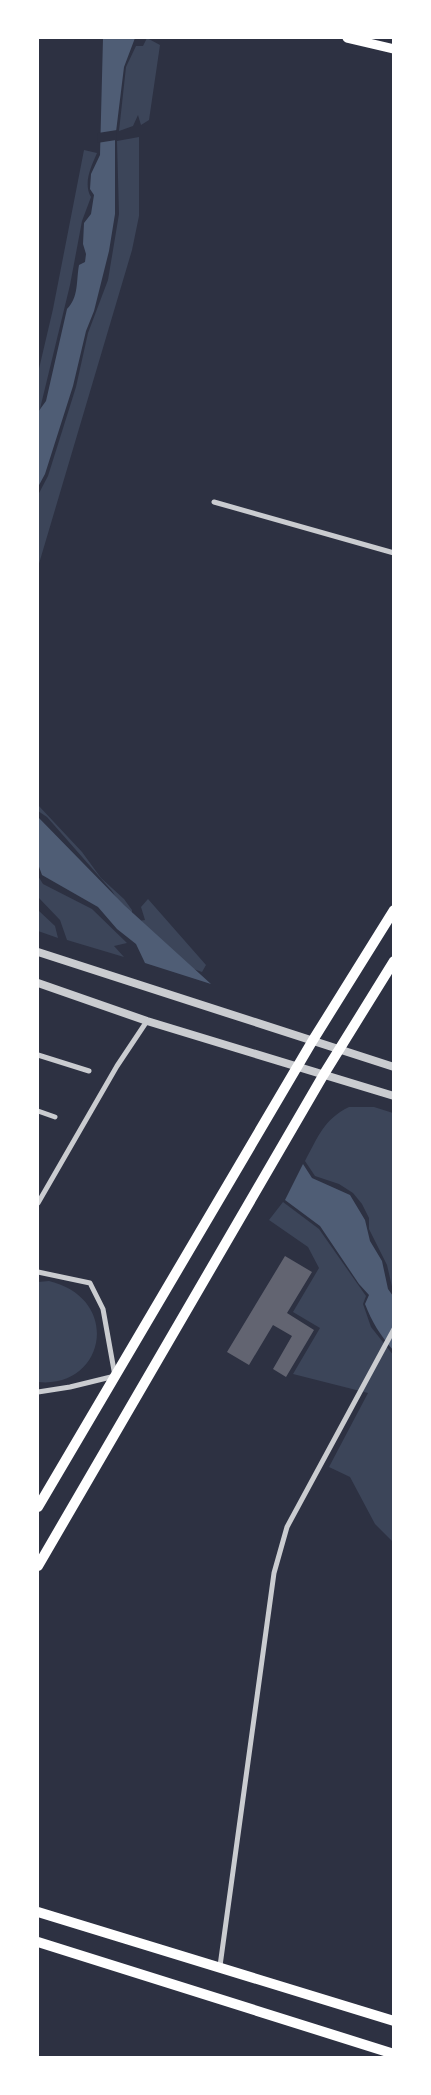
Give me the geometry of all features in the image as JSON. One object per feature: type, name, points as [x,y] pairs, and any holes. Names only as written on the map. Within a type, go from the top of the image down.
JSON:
[{"type":"main road","points":[[347,38],[394,49]]},
{"type":"main road","points":[[38,1507],[313,1040],[394,910]]},
{"type":"main road","points":[[38,1566],[324,1074],[394,962]]},
{"type":"main road","points":[[38,1912],[220,1966],[394,2021]]},
{"type":"main road","points":[[38,1942],[394,2054]]},
{"type":"street","points":[[214,502],[394,553]]},
{"type":"street","points":[[38,952],[394,1067]]},
{"type":"street","points":[[38,983],[147,1021],[394,1096]]},
{"type":"street","points":[[38,1203],[117,1066],[147,1021]]},
{"type":"street","points":[[38,1055],[89,1071]]},
{"type":"street","points":[[38,1111],[56,1117]]},
{"type":"street","points":[[38,1272],[90,1284],[103,1310],[115,1376],[70,1387],[38,1392]]},
{"type":"street","points":[[220,1966],[274,1573],[287,1527],[381,1349],[394,1329]]},
{"type":"shaded area","points":[[103,38],[135,38],[124,67],[115,140],[115,214],[109,251],[94,311],[86,331],[73,386],[45,474],[38,487],[38,412],[46,401],[67,309],[74,299],[79,265],[85,262],[86,254],[83,244],[84,223],[91,214],[94,195],[90,189],[91,174],[100,155]]},
{"type":"shaded area","points":[[147,38],[160,45],[149,120],[141,125],[138,115],[133,126],[119,131],[126,67],[136,46],[143,46]]},
{"type":"shaded area","points":[[139,137],[139,216],[132,250],[38,567],[38,495],[48,476],[76,387],[88,333],[108,280],[119,214],[117,141]]},
{"type":"shaded area","points":[[84,150],[97,153],[90,169],[88,181],[91,197],[82,221],[70,285],[38,417],[38,373],[53,309]]},
{"type":"shaded area","points":[[38,805],[82,852],[101,878],[124,899],[132,910],[132,915],[138,921],[145,920],[141,907],[148,899],[206,965],[202,972],[185,966],[134,925],[112,891],[47,817],[38,811]]},
{"type":"shaded area","points":[[38,817],[124,905],[211,984],[145,963],[136,944],[117,929],[98,907],[42,875],[38,864]]},
{"type":"shaded area","points":[[38,876],[43,884],[92,909],[127,943],[114,946],[124,957],[67,940],[60,920],[38,897]]},
{"type":"shaded area","points":[[38,910],[55,926],[58,938],[38,931]]},
{"type":"shaded area","points":[[349,1107],[374,1107],[393,1113],[393,1291],[387,1265],[369,1229],[369,1218],[362,1204],[353,1193],[339,1184],[315,1176],[305,1161],[322,1130],[333,1117]]},
{"type":"shaded area","points":[[303,1164],[312,1178],[350,1195],[365,1220],[370,1241],[382,1261],[388,1289],[393,1296],[393,1350],[384,1339],[368,1311],[365,1304],[369,1295],[359,1284],[320,1226],[285,1200]]},
{"type":"shaded area","points":[[283,1202],[319,1229],[366,1296],[363,1304],[371,1327],[394,1356],[393,1542],[375,1524],[350,1477],[329,1467],[368,1393],[293,1374],[320,1328],[293,1312],[319,1268],[308,1247],[269,1220]]},
{"type":"shaded area","points":[[49,1281],[73,1291],[88,1305],[96,1323],[96,1341],[90,1358],[78,1372],[61,1380],[38,1382],[38,1282]]},
{"type":"pier","points":[[117,130],[116,140],[97,143],[98,133]]},
{"type":"building","points":[[285,1256],[312,1272],[287,1313],[314,1330],[286,1377],[273,1369],[292,1336],[273,1325],[249,1365],[227,1352]]}]
